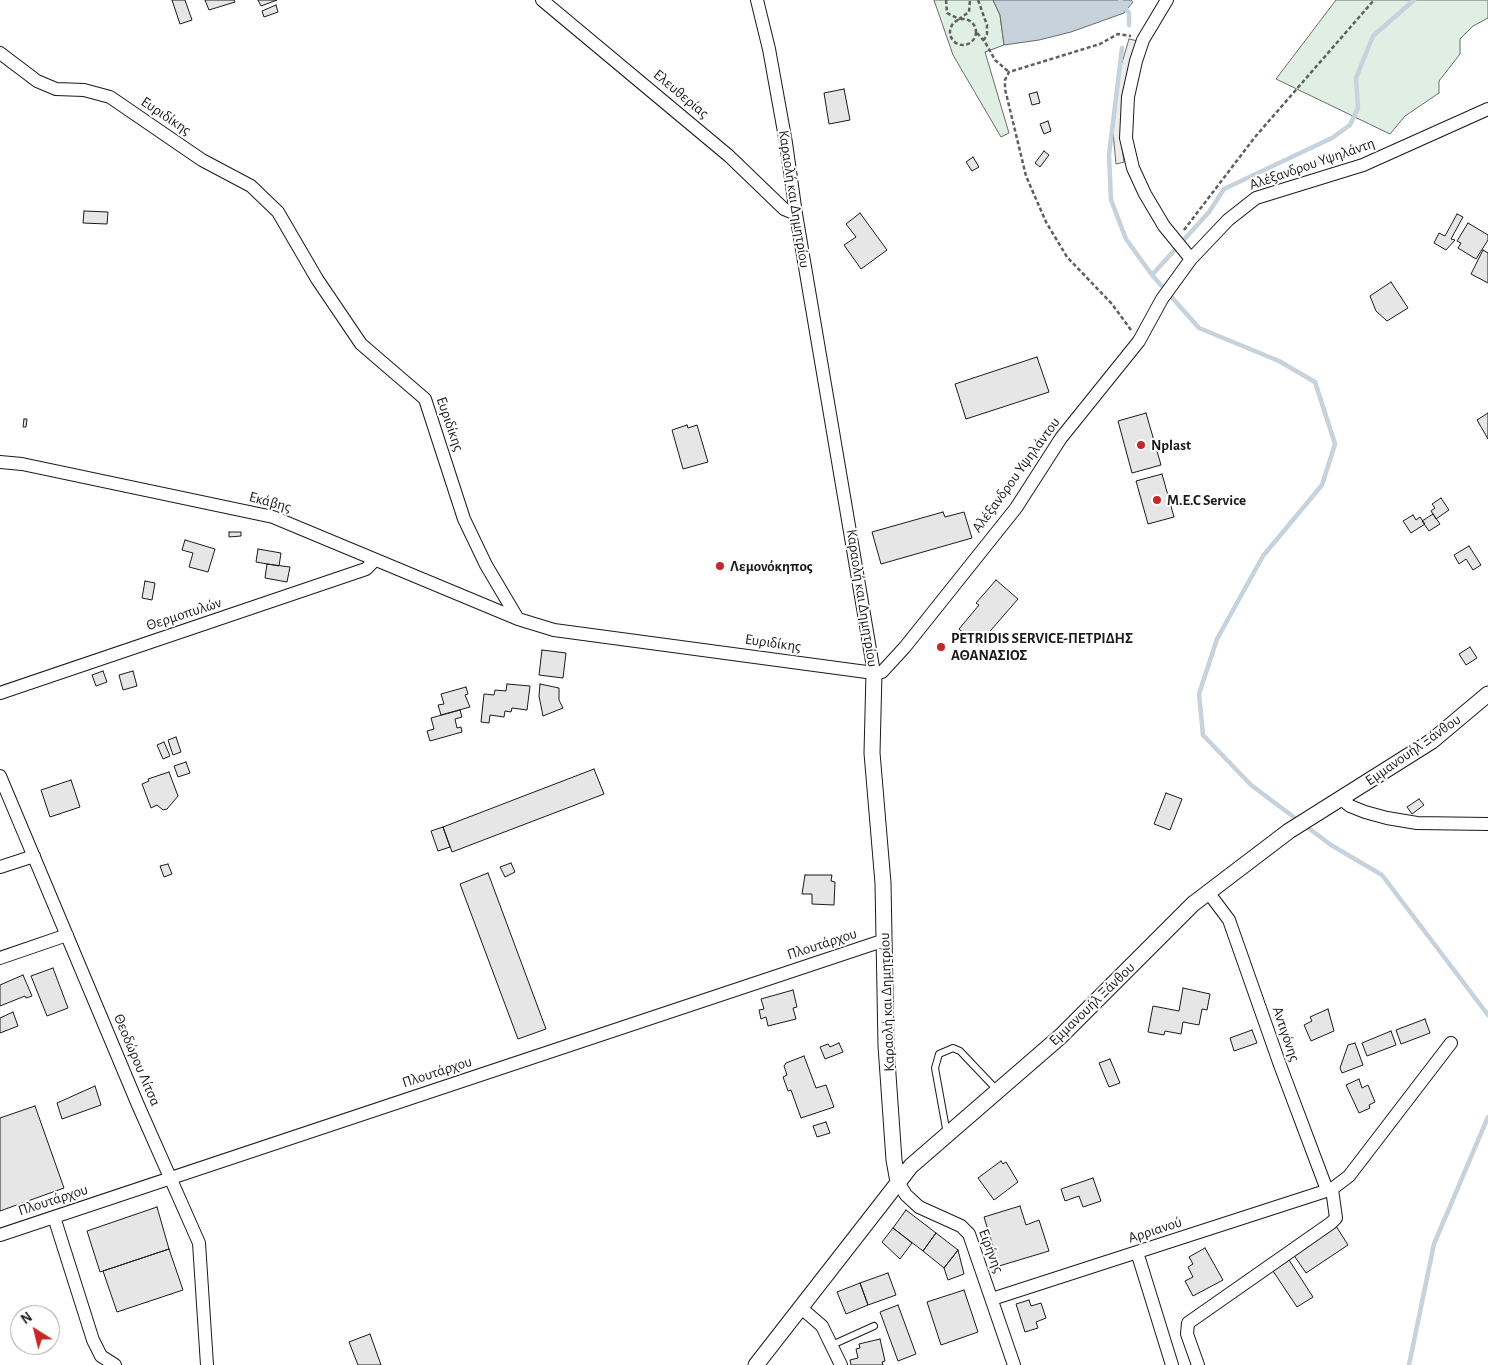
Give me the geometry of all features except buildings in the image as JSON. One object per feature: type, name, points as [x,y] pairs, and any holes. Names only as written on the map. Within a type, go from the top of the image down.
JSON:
[{"type":"street","name":"Ελευθερίας","points":[[542,0],[729,156],[784,210],[796,214]]},
{"type":"street","name":"Καραολή και Δημητρίου","points":[[757,0],[775,80],[874,673],[872,753],[883,875],[886,1046],[894,1160],[898,1182]]},
{"type":"street","points":[[1167,0],[1138,38],[1128,97],[1126,124],[1128,155],[1145,194],[1175,241],[1191,259]]},
{"type":"street","name":"Ευριδίκης","points":[[0,53],[37,81],[56,89],[84,90],[110,97],[202,160],[251,186],[278,212],[317,279],[361,344],[425,399],[464,519],[486,565],[518,619],[554,630],[874,673]]},
{"type":"street","name":"Αλέξανδρου Υψηλάντη","points":[[1174,285],[1191,259],[1228,220],[1256,198],[1363,165],[1488,109]]},
{"type":"street","name":"Αλέξανδρου Υψηλάντου","points":[[874,673],[882,672],[905,647],[1004,523],[1061,438],[1139,341],[1162,300],[1174,285]]},
{"type":"street","name":"Εκάβης","points":[[0,462],[22,464],[273,517],[518,619]]},
{"type":"street","name":"Θερμοπυλών","points":[[0,693],[366,569],[375,560]]},
{"type":"street","name":"Εμμανουήλ Ξάνθου","points":[[898,1182],[911,1166],[1092,1006],[1167,928],[1208,892],[1289,831],[1432,741],[1488,694]]},
{"type":"street","name":"Θεοδώρου Λίτσα","points":[[0,776],[199,1243],[207,1365]]},
{"type":"street","points":[[1340,798],[1350,806],[1387,818],[1417,823],[1488,824]]},
{"type":"street","points":[[0,867],[34,856]]},
{"type":"street","name":"Αντιγόνης","points":[[1198,1365],[1188,1334],[1188,1323],[1336,1218],[1330,1190],[1280,1065],[1229,920],[1208,892]]},
{"type":"street","points":[[0,958],[67,935]]},
{"type":"street","name":"Πλουτάρχου","points":[[0,1235],[885,940]]},
{"type":"street","name":"Αρριανού","points":[[992,1299],[1330,1190],[1350,1176],[1451,1043]]},
{"type":"street","points":[[756,1365],[898,1182]]},
{"type":"street","name":"Ειρήνης","points":[[898,1182],[906,1195],[919,1207],[961,1226],[967,1231],[1014,1365]]},
{"type":"street","points":[[54,1217],[93,1340],[101,1356],[115,1365]]},
{"type":"street","points":[[1137,1252],[1172,1365]]},
{"type":"street","points":[[800,1307],[822,1326],[840,1365]]},
{"type":"lane","points":[[947,1135],[935,1068],[939,1054],[953,1048],[960,1051],[998,1091]]},
{"type":"lane","points":[[832,1345],[874,1326]]},
{"type":"path","points":[[946,0],[947,13],[971,22],[995,60],[1009,72]]},
{"type":"path","points":[[970,0],[969,12],[950,29],[951,38],[957,44],[970,44],[977,33]]},
{"type":"path","points":[[978,0],[987,24],[987,34],[984,40]]},
{"type":"path","points":[[1175,241],[1255,137],[1374,0]]},
{"type":"path","points":[[1009,72],[1100,44],[1118,34],[1138,38]]},
{"type":"path","points":[[1009,72],[1005,89],[1020,156],[1026,176],[1046,222],[1066,257],[1112,304],[1139,341]]},
{"type":"green space","points":[[934,0],[993,0],[1000,15],[1004,45],[985,52],[1009,133],[1001,137],[953,55]]},
{"type":"green space","points":[[1336,0],[1488,0],[1488,18],[1473,26],[1460,39],[1460,54],[1439,81],[1439,93],[1405,116],[1390,134],[1276,79]]},
{"type":"shaded area","points":[[993,0],[1131,0],[1133,2],[1124,13],[1071,32],[1039,40],[1004,45],[1000,15]]},
{"type":"shaded area","points":[[1129,39],[1138,41],[1122,148],[1124,162],[1116,164],[1113,132],[1121,66]]},
{"type":"waterway","points":[[1120,0],[1129,13],[1129,25]]},
{"type":"waterway","points":[[1152,275],[1209,212],[1224,189],[1332,138],[1350,125],[1358,108],[1356,78],[1373,36],[1414,0]]},
{"type":"waterway","points":[[1122,48],[1109,155],[1111,200],[1126,239],[1152,275],[1199,328],[1279,361],[1315,382],[1335,444],[1322,485],[1263,556],[1217,639],[1199,694],[1203,735],[1251,785],[1331,845],[1382,875],[1488,1015]]},
{"type":"waterway","points":[[1409,1365],[1434,1244],[1488,1117]]},
{"type":"place","name":"Nplast","points":[[1141,445]]},
{"type":"place","name":"M.E.C Service","points":[[1157,500]]},
{"type":"place","name":"Λεμονόκηπος","points":[[720,566]]},
{"type":"place","name":"PETRIDIS SERVICE-ΠΕΤΡΙΔΗΣ ΑΘΑΝΑΣΙΟΣ","points":[[941,647]]}]
